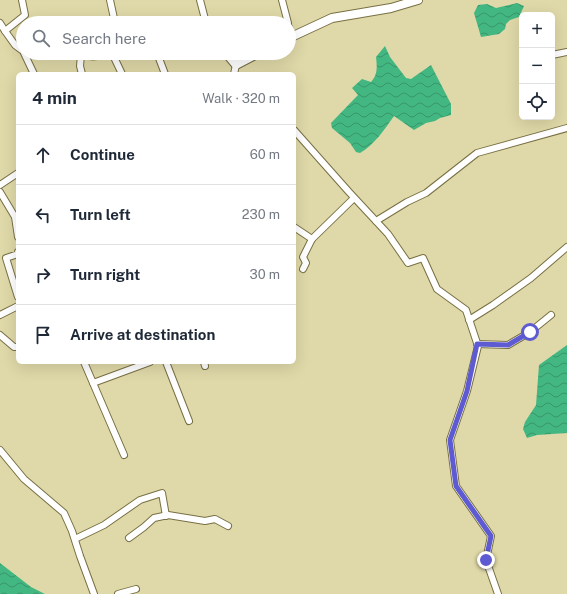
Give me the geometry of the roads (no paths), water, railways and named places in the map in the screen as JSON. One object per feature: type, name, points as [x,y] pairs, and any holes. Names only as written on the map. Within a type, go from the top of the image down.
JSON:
[{"type":"street","points":[[22,0],[25,15],[24,16]]},
{"type":"street","points":[[110,0],[113,16]]},
{"type":"street","points":[[200,0],[204,16]]},
{"type":"street","points":[[282,0],[286,16]]},
{"type":"street","points":[[296,35],[332,18],[391,8],[418,0]]},
{"type":"street","points":[[0,23],[16,46]]},
{"type":"street","points":[[6,32],[16,23]]},
{"type":"street","points":[[555,54],[567,52]]},
{"type":"street","points":[[28,60],[33,72]]},
{"type":"street","points":[[80,60],[82,72]]},
{"type":"street","points":[[115,60],[121,72]]},
{"type":"street","points":[[160,60],[164,72]]},
{"type":"street","points":[[232,60],[236,65]]},
{"type":"street","points":[[234,72],[236,65],[246,60]]},
{"type":"street","points":[[376,221],[407,202],[426,193],[477,153],[567,128]]},
{"type":"street","points":[[296,132],[388,234],[408,263],[423,258],[437,289],[466,310],[477,344],[467,391],[450,440],[456,486],[491,536],[486,560],[498,594]]},
{"type":"street","points":[[0,185],[16,174]]},
{"type":"street","points":[[0,192],[16,217]]},
{"type":"street","points":[[303,269],[306,263],[303,257],[312,239],[354,198]]},
{"type":"street","points":[[296,228],[312,239]]},
{"type":"street","points":[[469,320],[531,278],[567,247]]},
{"type":"street","points":[[16,255],[6,258],[16,290]]},
{"type":"street","points":[[0,315],[16,307]]},
{"type":"street","points":[[477,344],[508,345],[530,332],[551,315]]},
{"type":"street","points":[[0,335],[16,347]]},
{"type":"street","points":[[85,364],[124,455]]},
{"type":"street","points":[[92,383],[144,364]]},
{"type":"street","points":[[167,364],[189,421]]},
{"type":"street","points":[[0,450],[24,479],[64,513],[75,539],[94,594]]},
{"type":"street","points":[[75,539],[104,525],[140,500],[162,493],[166,516]]},
{"type":"street","points":[[129,538],[154,518],[166,516],[205,520],[215,519],[228,526]]},
{"type":"street","points":[[118,594],[136,589]]},
{"type":"water","points":[[517,3],[524,6],[521,12],[519,12],[519,17],[510,20],[506,24],[505,29],[499,34],[481,37],[474,13],[478,5],[487,4],[496,8]]},
{"type":"water","points":[[385,46],[390,57],[406,78],[411,79],[431,65],[451,104],[451,115],[426,123],[414,130],[394,116],[370,145],[360,153],[356,152],[350,143],[332,128],[331,123],[358,95],[352,88],[362,79],[371,82],[375,76],[377,64],[376,57]]},
{"type":"water","points":[[567,345],[567,433],[537,435],[527,438],[523,429],[525,422],[536,405],[539,365]]},
{"type":"water","points":[[0,563],[31,587],[45,594],[0,594]]}]
